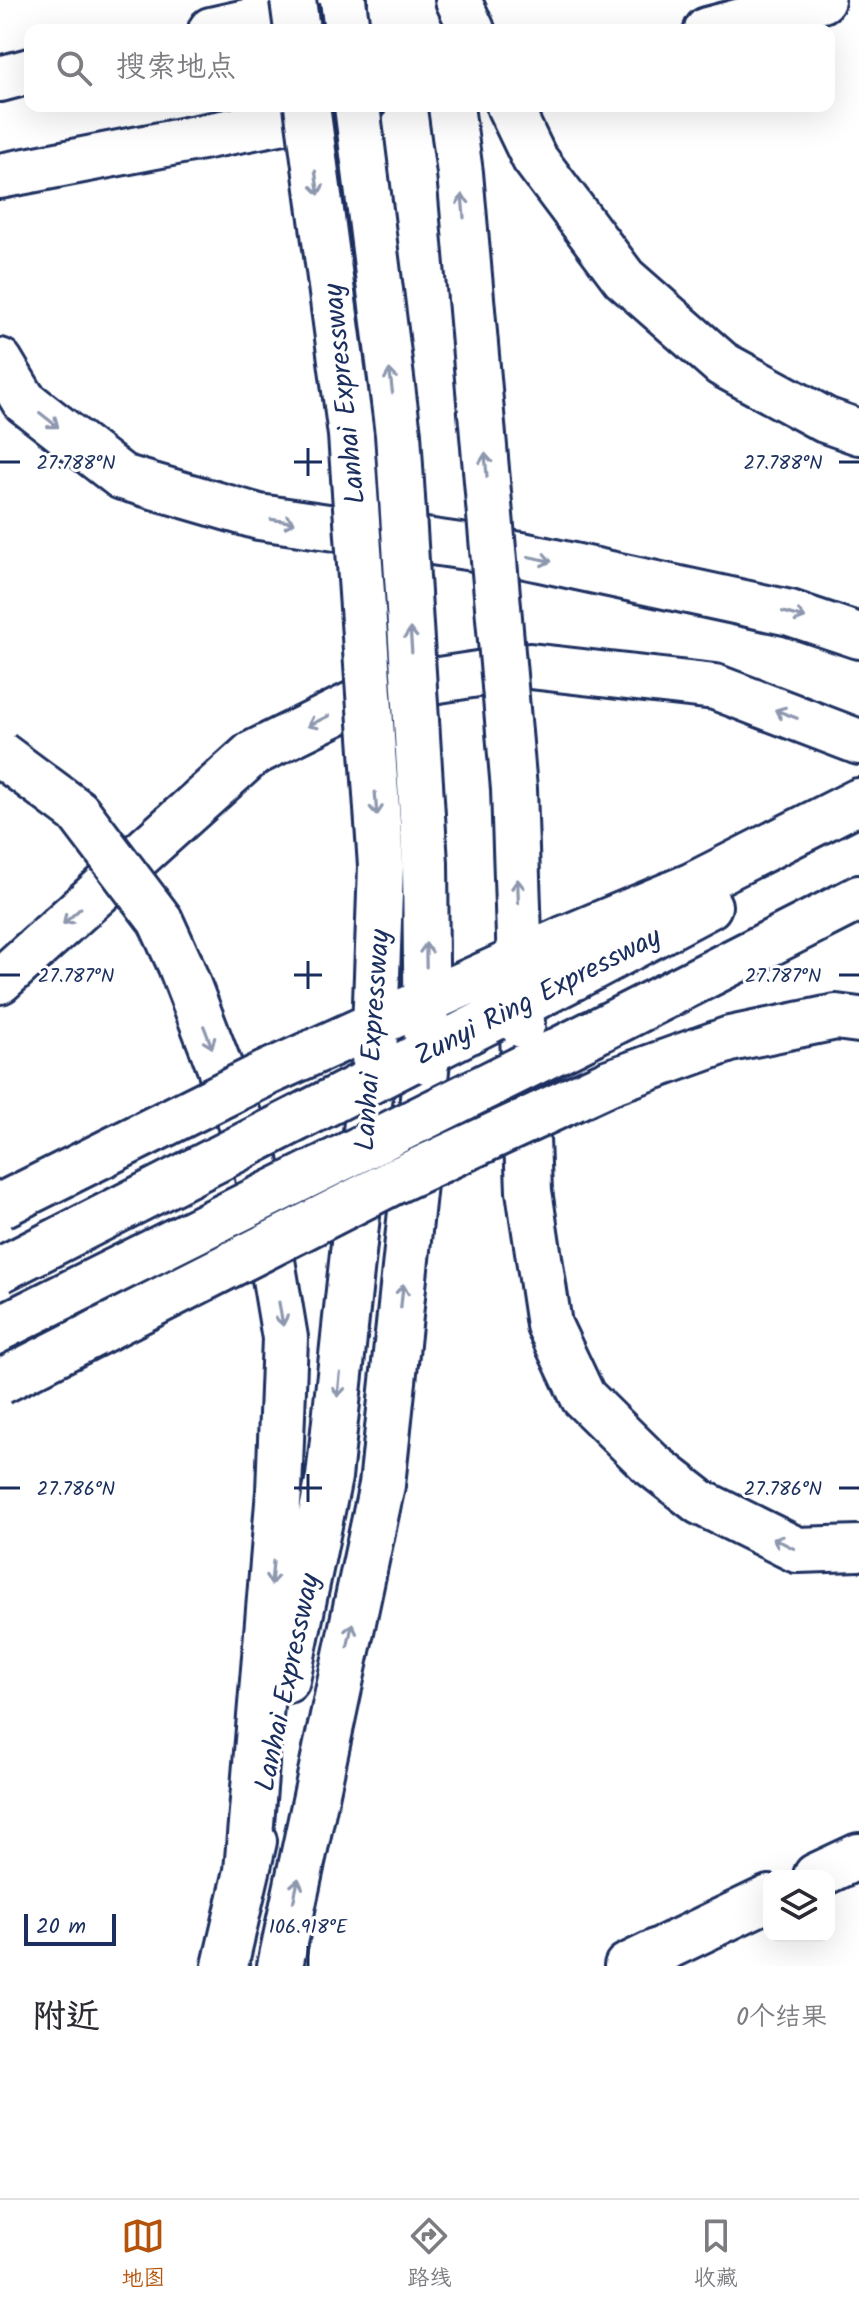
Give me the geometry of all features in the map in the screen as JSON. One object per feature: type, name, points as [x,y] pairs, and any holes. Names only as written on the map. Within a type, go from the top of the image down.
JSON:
[{"type":"main road","points":[[293,0],[296,24]]},
{"type":"main road","points":[[238,24],[344,0],[346,24]]},
{"type":"main road","points":[[436,0],[440,24]]},
{"type":"main road","points":[[458,0],[469,24]]},
{"type":"main road","points":[[730,24],[822,0]]},
{"type":"main road","name":"Lanhai Expressway","points":[[225,1966],[329,1477],[374,1057],[381,866],[351,435],[308,112]]},
{"type":"main road","points":[[0,176],[328,112]]},
{"type":"main road","name":"Lanhai Expressway","points":[[280,1966],[382,1485],[427,1061],[425,863],[398,434],[360,112]]},
{"type":"main road","points":[[452,112],[460,173],[514,789],[529,1191],[549,1325],[583,1397],[650,1463],[700,1502],[797,1550],[859,1548]]},
{"type":"main road","points":[[512,112],[534,158],[624,278],[722,364],[825,420],[859,432]]},
{"type":"main road","points":[[0,361],[24,401],[122,477],[259,517],[522,555],[790,613],[859,636]]},
{"type":"main road","points":[[0,981],[252,754],[386,688],[530,666],[715,687],[859,742]]},
{"type":"main road","points":[[0,754],[78,812],[160,920],[255,1159],[285,1338],[279,1491],[247,1871]]},
{"type":"main road","points":[[0,1206],[267,1073],[566,938],[693,885],[859,801]]},
{"type":"main road","name":"Zunyi Ring Expressway","points":[[0,1270],[573,978],[859,825]]},
{"type":"main road","name":"Zunyi Ring Expressway","points":[[0,1328],[859,898]]},
{"type":"main road","points":[[0,1382],[395,1181],[610,1082],[730,1039],[836,1017],[859,1020]]},
{"type":"main road","points":[[829,1870],[859,1856]]},
{"type":"main road","points":[[627,1966],[763,1901]]}]
